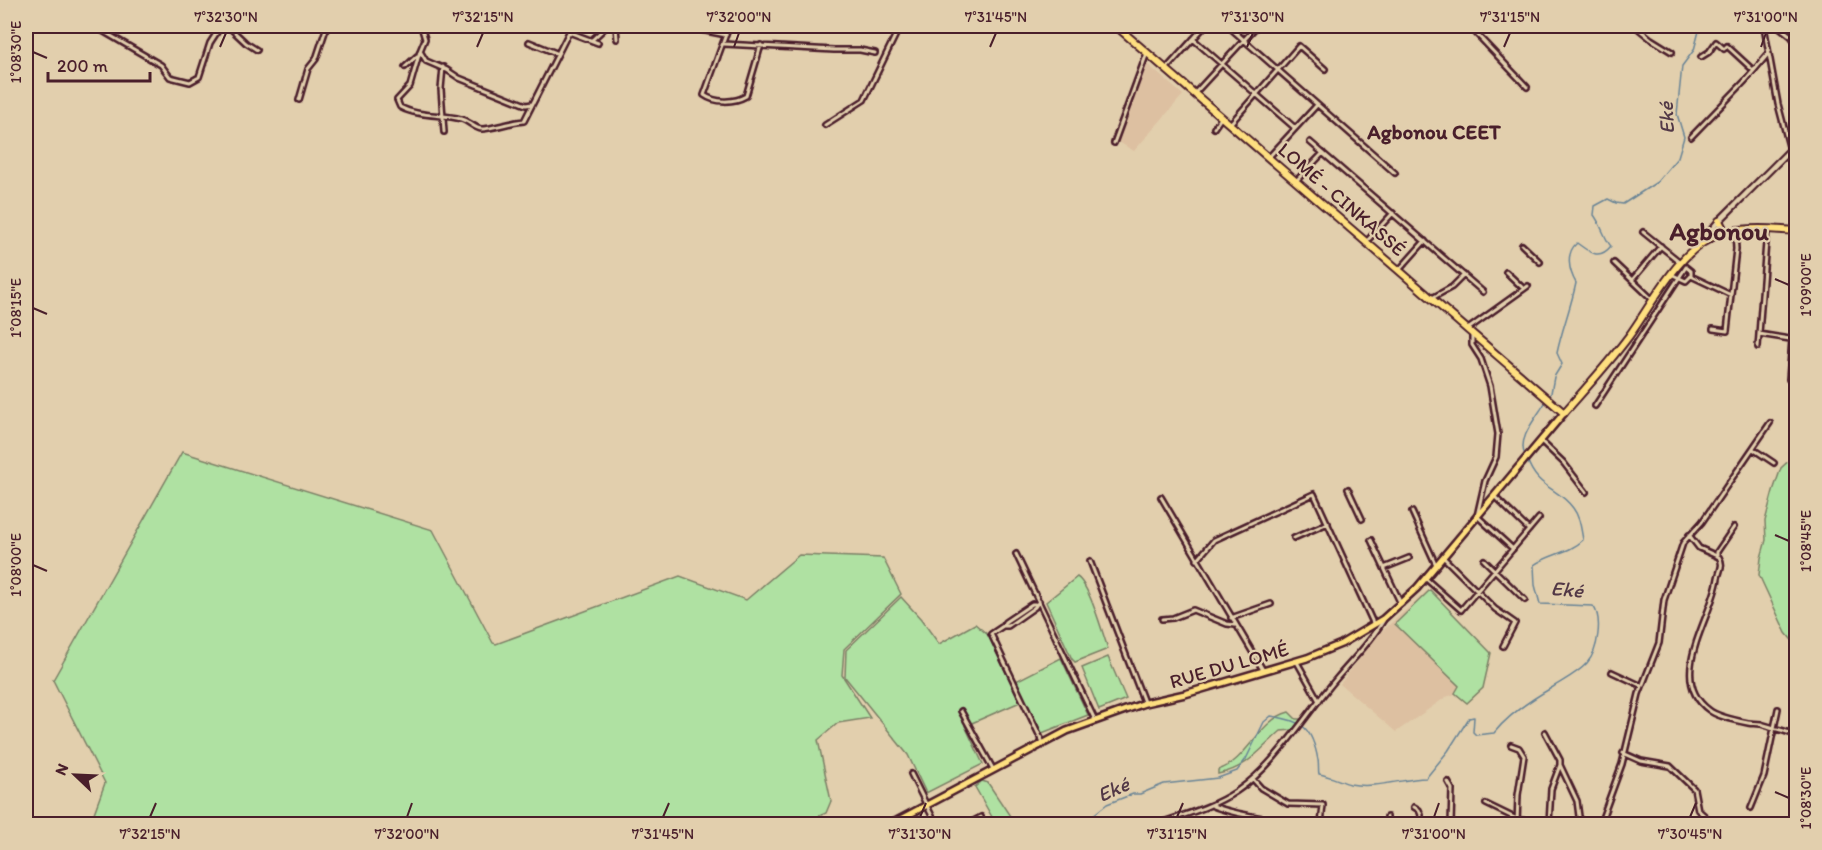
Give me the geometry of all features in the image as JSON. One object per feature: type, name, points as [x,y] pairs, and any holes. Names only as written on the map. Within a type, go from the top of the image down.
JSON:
[{"type":"highway","name":"LOMÉ - CINKASSÉ","points":[[1116,26],[1148,51],[1563,413]]},
{"type":"highway","points":[[1719,221],[1730,232]]},
{"type":"highway","points":[[1563,413],[1619,348],[1698,246],[1730,232],[1767,229],[1797,231]]},
{"type":"highway","points":[[1683,264],[1704,245],[1730,232]]},
{"type":"main road","points":[[1698,246],[1719,221],[1797,144]]},
{"type":"main road","name":"RUE DU LOMÉ","points":[[891,825],[1066,731],[1145,704],[1297,662],[1341,644],[1374,625],[1401,604],[1425,578],[1563,413]]},
{"type":"street","points":[[94,26],[161,65],[170,77],[190,82],[199,77],[210,43],[220,26]]},
{"type":"street","points":[[114,32],[119,26]]},
{"type":"street","points":[[228,26],[257,50]]},
{"type":"street","points":[[299,100],[308,69],[316,59],[327,26]]},
{"type":"street","points":[[421,26],[425,39],[410,86],[397,100],[400,107],[406,110],[460,118],[479,129],[524,121],[556,53],[572,26]]},
{"type":"street","points":[[592,40],[608,26]]},
{"type":"street","points":[[616,26],[617,39]]},
{"type":"street","points":[[681,26],[691,26],[726,35]]},
{"type":"street","points":[[729,26],[704,95],[710,99],[738,100],[746,96],[761,45]]},
{"type":"street","points":[[825,124],[864,100],[900,26]]},
{"type":"street","points":[[1167,68],[1205,26]]},
{"type":"street","points":[[1228,26],[1395,173]]},
{"type":"street","points":[[1195,93],[1257,26]]},
{"type":"street","points":[[1469,26],[1527,87]]},
{"type":"street","points":[[1635,26],[1672,52]]},
{"type":"street","points":[[1764,26],[1778,104],[1790,151]]},
{"type":"street","points":[[1778,26],[1797,43]]},
{"type":"street","points":[[568,32],[598,43]]},
{"type":"street","points":[[1193,39],[1295,129]]},
{"type":"street","points":[[529,42],[556,53]]},
{"type":"street","points":[[1701,57],[1709,52],[1716,42],[1724,49],[1727,46],[1753,70]]},
{"type":"street","points":[[723,44],[860,50],[875,53]]},
{"type":"street","points":[[1230,124],[1299,46],[1325,69]]},
{"type":"street","points":[[405,67],[420,51]]},
{"type":"street","points":[[420,51],[426,61],[459,78],[526,105],[533,103]]},
{"type":"street","points":[[1114,143],[1148,51]]},
{"type":"street","points":[[1691,137],[1768,54]]},
{"type":"street","points":[[443,68],[444,132]]},
{"type":"street","points":[[1269,157],[1317,106]]},
{"type":"street","points":[[1214,128],[1222,117]]},
{"type":"street","points":[[1310,142],[1483,292]]},
{"type":"street","points":[[1296,181],[1323,153]]},
{"type":"street","points":[[1366,242],[1393,213]]},
{"type":"street","points":[[1758,347],[1767,229]]},
{"type":"street","points":[[1643,231],[1691,271],[1691,276]]},
{"type":"street","points":[[1713,329],[1727,331],[1736,249],[1730,232]]},
{"type":"street","points":[[1399,271],[1425,241]]},
{"type":"street","points":[[1522,245],[1540,261]]},
{"type":"street","points":[[1632,279],[1661,246]]},
{"type":"street","points":[[1614,262],[1654,300]]},
{"type":"street","points":[[1594,406],[1683,264]]},
{"type":"street","points":[[1506,272],[1524,289]]},
{"type":"street","points":[[1431,298],[1452,287],[1464,275]]},
{"type":"street","points":[[1691,276],[1731,295]]},
{"type":"street","points":[[1673,277],[1686,280],[1691,276]]},
{"type":"street","points":[[1793,316],[1797,277]]},
{"type":"street","points":[[1467,330],[1528,286]]},
{"type":"street","points":[[1759,334],[1794,339],[1789,379]]},
{"type":"street","points":[[1472,335],[1472,345],[1481,359],[1488,378],[1498,434],[1496,457],[1485,481],[1477,516],[1513,549]]},
{"type":"street","points":[[1600,825],[1622,764],[1642,686],[1659,643],[1664,600],[1683,543],[1702,522],[1770,423]]},
{"type":"street","points":[[1541,441],[1563,462],[1586,492]]},
{"type":"street","points":[[1753,449],[1774,463]]},
{"type":"street","points":[[1348,489],[1362,519]]},
{"type":"street","points":[[1197,560],[1214,540],[1314,494],[1374,625]]},
{"type":"street","points":[[1494,496],[1529,530]]},
{"type":"street","points":[[1161,497],[1234,625],[1263,670]]},
{"type":"street","points":[[1412,512],[1436,565]]},
{"type":"street","points":[[1425,578],[1461,610],[1539,518]]},
{"type":"street","points":[[1294,538],[1328,523]]},
{"type":"street","points":[[1716,555],[1734,527]]},
{"type":"street","points":[[1689,535],[1700,548],[1716,555],[1722,564],[1718,585],[1703,619],[1691,666],[1692,686],[1701,703],[1710,711],[1797,735]]},
{"type":"street","points":[[1371,540],[1401,604]]},
{"type":"street","points":[[1016,554],[1037,603],[1095,720]]},
{"type":"street","points":[[1443,557],[1495,609],[1515,623],[1503,646]]},
{"type":"street","points":[[1384,568],[1409,558]]},
{"type":"street","points":[[1484,560],[1525,600]]},
{"type":"street","points":[[1089,561],[1145,704]]},
{"type":"street","points":[[1037,603],[1005,622],[991,634],[1043,743]]},
{"type":"street","points":[[1231,618],[1271,604]]},
{"type":"street","points":[[1162,619],[1173,618],[1192,610],[1234,625]]},
{"type":"street","points":[[1157,825],[1212,805],[1239,790],[1252,779],[1299,727],[1319,700],[1372,639],[1383,619]]},
{"type":"street","points":[[1297,662],[1319,700]]},
{"type":"street","points":[[1612,672],[1642,686]]},
{"type":"street","points":[[1751,808],[1764,776],[1778,709]]},
{"type":"street","points":[[961,711],[993,769]]},
{"type":"street","points":[[1545,732],[1560,760],[1560,765],[1577,801],[1580,825]]},
{"type":"street","points":[[1511,745],[1519,748],[1524,756],[1518,795],[1518,822]]},
{"type":"street","points":[[1623,753],[1641,761],[1667,765],[1671,768],[1694,789],[1698,810],[1714,825]]},
{"type":"street","points":[[1486,804],[1518,822],[1549,824],[1551,789],[1560,765]]},
{"type":"street","points":[[911,774],[936,825]]},
{"type":"street","points":[[1252,779],[1261,788],[1288,804],[1323,805],[1321,825]]},
{"type":"street","points":[[1448,782],[1452,789],[1451,825]]},
{"type":"street","points":[[1212,805],[1228,811],[1268,818],[1291,825]]},
{"type":"street","points":[[1414,807],[1421,815],[1420,825]]},
{"type":"street","points":[[968,825],[981,817]]},
{"type":"street","points":[[1387,817],[1387,825]]},
{"type":"shaded area","points":[[1147,64],[1183,95],[1134,151],[1117,141]]},
{"type":"shaded area","points":[[1430,588],[1491,653],[1483,688],[1467,703],[1455,694],[1446,697],[1396,732],[1340,684],[1379,634]]},
{"type":"green space","points":[[182,452],[433,530],[493,643],[496,644],[680,576],[746,600],[799,555],[883,558],[901,594],[844,649],[842,675],[870,718],[838,723],[818,740],[831,801],[826,813],[802,824],[90,824],[105,783],[53,680]]},
{"type":"green space","points":[[1796,454],[1796,645],[1786,633],[1759,575],[1766,540],[1765,521],[1773,491],[1781,468]]},
{"type":"green space","points":[[1077,577],[1082,581],[1091,599],[1108,649],[1075,662],[1046,602]]},
{"type":"green space","points":[[1430,590],[1491,653],[1483,688],[1467,703],[1455,693],[1459,686],[1395,624]]},
{"type":"green space","points":[[901,597],[939,644],[975,624],[988,635],[1020,702],[965,726],[983,764],[926,793],[908,755],[845,677],[846,650]]},
{"type":"green space","points":[[1108,657],[1126,699],[1099,710],[1082,668]]},
{"type":"green space","points":[[1061,658],[1088,715],[1042,733],[1016,681]]},
{"type":"green space","points":[[1289,712],[1296,719],[1301,719],[1293,730],[1281,731],[1246,763],[1218,774],[1218,770],[1237,758],[1269,723]]},
{"type":"green space","points":[[982,781],[988,783],[1013,824],[996,824],[975,787]]},
{"type":"waterway","name":"Eké","points":[[1549,397],[1554,377],[1562,364],[1557,353],[1576,283],[1570,268],[1573,247],[1577,243],[1594,254],[1607,251],[1611,246],[1594,215],[1595,206],[1608,199],[1623,204],[1657,182],[1678,157],[1684,137],[1677,114],[1682,66],[1694,50],[1702,26]]},
{"type":"waterway","name":"Eké","points":[[1525,455],[1523,448],[1526,434],[1546,401]]},
{"type":"waterway","name":"Eké","points":[[1082,824],[1107,804],[1133,794],[1140,794],[1164,784],[1218,778],[1237,771],[1246,759],[1264,722],[1271,716],[1298,723],[1309,733],[1316,749],[1319,774],[1359,785],[1378,785],[1426,778],[1448,751],[1469,718],[1474,717],[1473,732],[1476,735],[1494,733],[1521,707],[1579,670],[1591,658],[1594,651],[1598,634],[1596,611],[1593,606],[1540,604],[1535,585],[1534,565],[1572,548],[1583,540],[1580,523],[1573,508],[1536,476],[1527,459]]},
{"type":"waterway","name":"Eké","points":[[1018,824],[1034,818],[1041,823],[1056,824]]},
{"type":"district","name":"Agbonou CEET","points":[[1434,131]]},
{"type":"district","name":"Agbonou","points":[[1719,231]]}]
